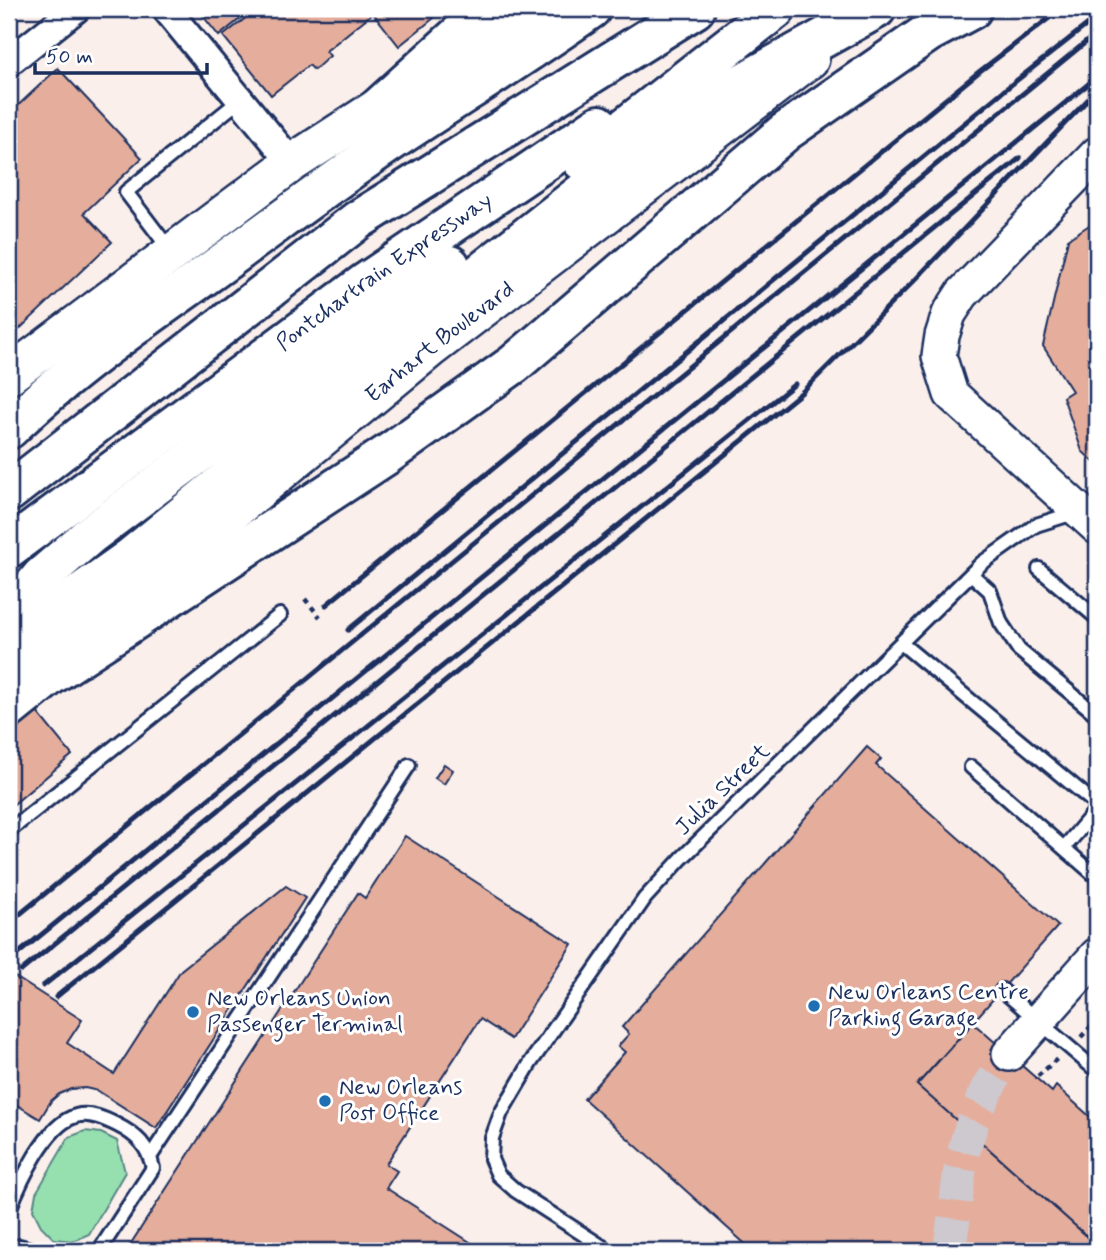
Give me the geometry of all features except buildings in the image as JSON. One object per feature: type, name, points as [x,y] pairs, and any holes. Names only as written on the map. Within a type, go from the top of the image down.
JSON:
[{"type":"highway","points":[[9,429],[35,404],[387,123],[487,9]]},
{"type":"highway","points":[[387,123],[522,57],[591,9]]},
{"type":"highway","name":"Pontchartrain Expressway","points":[[9,548],[365,283],[769,9]]},
{"type":"highway","points":[[9,616],[41,577],[90,535],[468,252],[776,9]]},
{"type":"highway","points":[[9,636],[23,631],[76,598],[130,558],[399,338],[577,197],[699,107],[876,9]]},
{"type":"highway","points":[[9,709],[51,675],[388,454],[514,363],[785,132],[929,32],[972,9]]},
{"type":"highway","points":[[9,492],[358,220],[682,15]]},
{"type":"main road","points":[[9,375],[292,163],[387,123],[530,9]]},
{"type":"main road","name":"Earhart Boulevard","points":[[9,680],[151,579],[431,348],[876,9]]},
{"type":"street","points":[[9,62],[76,9]]},
{"type":"street","points":[[166,9],[292,163]]},
{"type":"street","points":[[1088,519],[951,394],[939,356],[949,314],[962,294],[1097,154]]},
{"type":"street","points":[[1009,1054],[1097,955]]},
{"type":"lane","points":[[172,253],[126,191],[240,100]]},
{"type":"lane","name":"Julia Street","points":[[609,1251],[516,1191],[498,1175],[491,1159],[492,1138],[501,1113],[531,1062],[645,898],[682,858],[971,574],[1036,525],[1088,519]]},
{"type":"lane","points":[[1039,569],[1097,618]]},
{"type":"lane","points":[[971,574],[990,591],[1001,623],[1019,650],[1097,715]]},
{"type":"lane","points":[[9,831],[280,615]]},
{"type":"lane","points":[[901,643],[1097,807],[1064,848]]},
{"type":"lane","points":[[150,1157],[409,765]]},
{"type":"lane","points":[[971,767],[1097,877]]},
{"type":"lane","points":[[1002,990],[1097,1071]]},
{"type":"lane","points":[[9,1210],[16,1191],[44,1143],[63,1121],[79,1115],[94,1115],[135,1135],[150,1157],[153,1168],[99,1251]]},
{"type":"lane","points":[[9,1248],[19,1246],[37,1251]]},
{"type":"path","points":[[305,599],[320,617]]},
{"type":"path","points":[[1091,1013],[1097,1018]]},
{"type":"path","points":[[1038,1076],[1045,1068]]},
{"type":"green space","points":[[85,1131],[101,1133],[117,1141],[125,1172],[89,1234],[73,1241],[54,1239],[41,1226],[33,1210],[36,1193],[69,1137]]},
{"type":"tunnel","points":[[949,1251],[967,1139],[985,1095],[1009,1054]]},
{"type":"railway","points":[[326,605],[980,71],[1061,9]]},
{"type":"railway","points":[[348,630],[1097,17]]},
{"type":"railway","points":[[9,923],[1097,33]]},
{"type":"railway","points":[[9,961],[1097,77]]},
{"type":"railway","points":[[56,997],[801,393],[914,281],[1097,90]]},
{"type":"railway","points":[[21,971],[1020,158]]},
{"type":"railway","points":[[43,986],[795,384]]},
{"type":"place","name":"New Orleans Centre Parking Garage","points":[[814,1006]]},
{"type":"place","name":"New Orleans Union Passenger Terminal","points":[[193,1012]]},
{"type":"place","name":"New Orleans Post Office","points":[[325,1101]]}]
